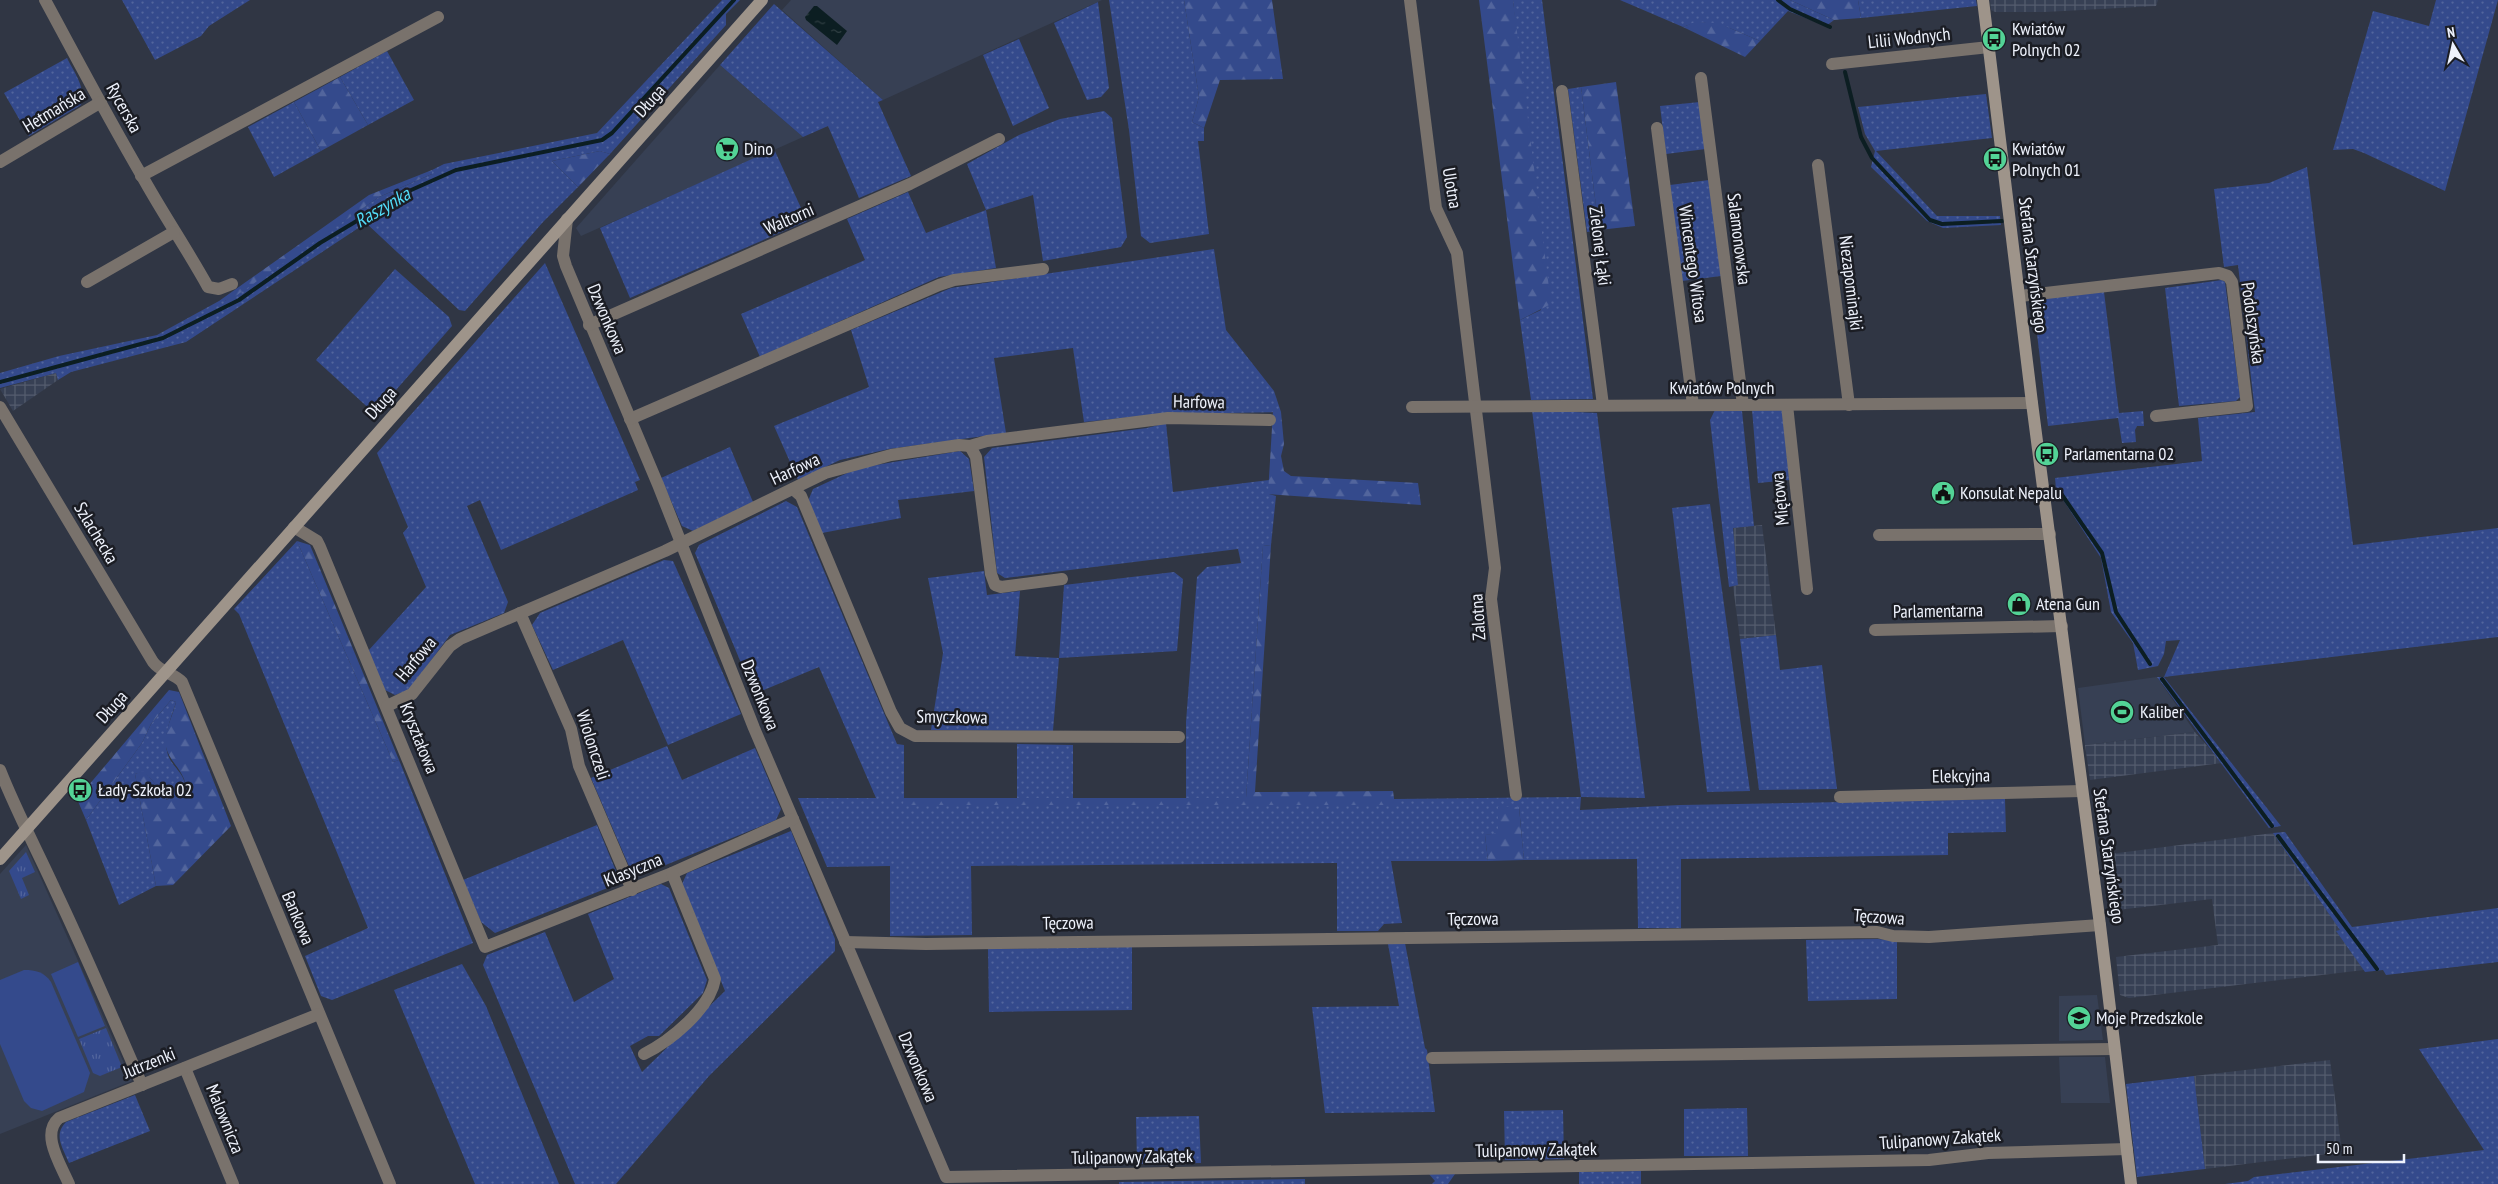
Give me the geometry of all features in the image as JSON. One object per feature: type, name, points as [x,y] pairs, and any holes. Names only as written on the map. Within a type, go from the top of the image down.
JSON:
[{"type":"street","name":"Rycerska","points":[[45,0],[142,176],[208,287],[219,290],[232,284]]},
{"type":"street","name":"Długa","points":[[0,859],[762,0]]},
{"type":"street","name":"Ulotna","points":[[1410,0],[1436,208],[1458,253],[1477,407]]},
{"type":"street","name":"Stefana Starzyńskiego","points":[[1983,0],[2131,1184]]},
{"type":"street","points":[[142,176],[438,18]]},
{"type":"street","name":"Lilii Wodnych","points":[[1832,64],[1989,47]]},
{"type":"street","name":"Salamonowska","points":[[1701,78],[1743,405]]},
{"type":"street","name":"Zielonej Łąki","points":[[1562,91],[1603,405]]},
{"type":"street","name":"Hetmańska","points":[[0,162],[101,102]]},
{"type":"street","name":"Wincentego Witosa","points":[[1657,128],[1693,405]]},
{"type":"street","name":"Waltorni","points":[[589,324],[910,184],[999,139]]},
{"type":"street","name":"Niezapominajki","points":[[1818,165],[1849,405]]},
{"type":"street","name":"Dzwonkowa","points":[[567,219],[563,256],[589,324],[630,419],[793,819],[946,1177]]},
{"type":"street","points":[[87,282],[174,232]]},
{"type":"street","points":[[630,419],[939,285],[954,280],[1043,269]]},
{"type":"street","name":"Podolszyńska","points":[[2020,296],[2219,273],[2228,276],[2232,282],[2247,406],[2156,416]]},
{"type":"street","name":"Kwiatów Polnych","points":[[1412,407],[2032,403]]},
{"type":"street","name":"Miętowa","points":[[1787,405],[1807,589]]},
{"type":"street","name":"Szlachecka","points":[[0,407],[151,660],[159,669],[167,673]]},
{"type":"street","name":"Zalotna","points":[[1477,407],[1495,568],[1491,599],[1516,795]]},
{"type":"street","name":"Harfowa","points":[[388,706],[407,697],[419,688],[453,643],[680,543],[825,473],[858,462],[959,445],[970,446],[987,441],[1168,418],[1270,420]]},
{"type":"street","points":[[970,446],[976,457],[990,566],[995,585],[1001,586],[1062,579]]},
{"type":"street","name":"Smyczkowa","points":[[792,489],[801,496],[890,712],[905,732],[915,736],[1179,737]]},
{"type":"street","name":"Kryształowa","points":[[294,527],[317,542],[320,547],[388,706],[485,947]]},
{"type":"street","points":[[1878,535],[2050,534]]},
{"type":"street","name":"Wiolonczeli","points":[[520,613],[571,729],[579,766],[632,890]]},
{"type":"street","name":"Parlamentarna","points":[[1875,630],[2062,626]]},
{"type":"street","name":"Bankowa","points":[[167,673],[182,682],[390,1184]]},
{"type":"street","points":[[0,770],[18,816],[82,948],[142,1085]]},
{"type":"street","name":"Elekcyjna","points":[[1840,798],[2082,791]]},
{"type":"street","name":"Klasyczna","points":[[485,947],[632,890],[793,819]]},
{"type":"street","points":[[644,1054],[657,1048],[700,1011],[713,992],[715,979],[672,873]]},
{"type":"street","name":"Tęczowa","points":[[845,942],[926,944],[1867,932],[1893,936],[1929,937],[2100,925]]},
{"type":"street","name":"Jutrzenki","points":[[70,1184],[51,1139],[50,1130],[60,1118],[320,1014]]},
{"type":"street","points":[[1432,1058],[2114,1049]]},
{"type":"street","name":"Malownicza","points":[[185,1068],[233,1184]]},
{"type":"street","name":"Tulipanowy Zakątek","points":[[946,1177],[1909,1160],[1988,1153],[2127,1149]]},
{"type":"shaded area","points":[[791,0],[1102,0],[883,100],[782,10]]},
{"type":"shaded area","points":[[1990,0],[2158,0],[2156,6],[2045,12],[1995,12],[1991,10]]},
{"type":"shaded area","points":[[720,65],[803,137],[581,236],[576,228]]},
{"type":"shaded area","points":[[56,373],[58,380],[13,411],[0,389]]},
{"type":"shaded area","points":[[1762,525],[1776,635],[1740,639],[1733,586],[1738,585],[1733,528]]},
{"type":"shaded area","points":[[2157,677],[2195,732],[2085,745],[2078,688]]},
{"type":"shaded area","points":[[2195,732],[2222,763],[2090,780],[2085,745]]},
{"type":"shaded area","points":[[2273,833],[2341,931],[2337,932],[2364,970],[2129,998],[2120,995],[2116,957],[2218,945],[2212,899],[2109,911],[2104,876],[2112,865],[2110,854]]},
{"type":"shaded area","points":[[26,845],[132,1081],[0,1134],[0,874]]},
{"type":"shaded area","name":"Moje Przedszkole","points":[[2097,995],[2103,1040],[2059,1041],[2059,996]]},
{"type":"shaded area","points":[[2059,1057],[2105,1057],[2110,1103],[2061,1103]]},
{"type":"shaded area","points":[[2330,1060],[2342,1152],[2205,1169],[2194,1076]]},
{"type":"green space","points":[[122,0],[250,0],[209,26],[201,36],[155,60]]},
{"type":"green space","points":[[722,0],[740,0],[726,14],[726,25],[610,154],[600,151],[552,161],[578,187],[543,222],[465,311],[459,310],[366,223],[186,342],[71,372],[58,380],[56,373],[0,388],[0,373],[59,356],[157,335],[219,301],[225,301],[379,197],[432,174],[432,170],[444,164],[597,133]]},
{"type":"green space","points":[[1109,0],[1184,0],[1199,97],[1192,122],[1204,128],[1204,141],[1198,141],[1209,234],[1150,243],[1141,236],[1129,130]]},
{"type":"green space","points":[[1184,0],[1272,0],[1283,79],[1220,80],[1204,128],[1192,122],[1199,97]]},
{"type":"green space","points":[[1479,0],[1513,0],[1551,304],[1520,320]]},
{"type":"green space","points":[[1513,0],[1542,0],[1593,399],[1531,400],[1520,320],[1541,310]]},
{"type":"green space","points":[[1620,0],[1790,0],[1834,20],[1826,26],[1788,11],[1760,41],[1732,29],[1713,24],[1693,24],[1683,27]]},
{"type":"green space","points":[[1790,0],[1858,0],[1861,18],[1834,20]]},
{"type":"green space","points":[[1858,0],[1976,0],[1977,6],[1861,18]]},
{"type":"green space","points":[[2436,0],[2498,0],[2445,191],[2364,153],[2353,149],[2333,150],[2373,11],[2429,26]]},
{"type":"green space","points":[[1098,2],[1109,88],[1101,97],[1087,100],[1054,23]]},
{"type":"green space","points":[[774,4],[883,100],[878,102],[911,176],[859,198],[828,126],[803,137],[720,65]]},
{"type":"green space","points":[[1695,22],[1718,23],[1760,41],[1745,57],[1683,27]]},
{"type":"green space","points":[[1019,39],[1049,108],[1013,126],[983,55]]},
{"type":"green space","points":[[387,51],[414,100],[368,125],[340,77]]},
{"type":"green space","points":[[67,58],[81,86],[81,105],[29,136],[4,93]]},
{"type":"green space","points":[[340,77],[368,125],[321,151],[294,102]]},
{"type":"green space","points":[[1616,82],[1635,226],[1599,230],[1581,87]]},
{"type":"green space","points":[[1581,87],[1599,230],[1587,232],[1568,89]]},
{"type":"green space","points":[[1986,94],[1992,138],[1876,151],[1937,216],[2000,216],[2001,225],[1943,228],[1927,221],[1871,167],[1875,151],[1865,134],[1858,107]]},
{"type":"green space","points":[[294,102],[321,151],[274,177],[248,127]]},
{"type":"green space","points":[[1700,102],[1706,149],[1666,154],[1660,106]]},
{"type":"green space","points":[[1104,111],[1112,118],[1127,237],[1121,247],[1043,261],[1033,195],[986,210],[967,164],[1019,135],[1060,119]]},
{"type":"green space","points":[[774,149],[807,221],[630,298],[600,228]]},
{"type":"green space","points":[[600,151],[610,154],[578,187],[552,161]]},
{"type":"green space","points":[[2307,167],[2353,545],[2498,528],[2498,637],[2164,677],[2180,640],[2166,641],[2164,654],[2158,666],[2138,670],[2133,643],[2111,612],[2101,558],[2056,489],[2055,478],[2202,461],[2198,418],[2255,412],[2238,265],[2224,267],[2214,189],[2269,183]]},
{"type":"green space","points":[[432,170],[432,174],[379,197],[237,295],[225,301],[219,301],[369,195]]},
{"type":"green space","points":[[1709,180],[1721,276],[1682,281],[1670,185]]},
{"type":"green space","points":[[908,192],[926,233],[986,210],[996,268],[939,277],[760,357],[741,314],[865,260],[847,219]]},
{"type":"green space","points":[[1214,249],[1226,330],[1274,391],[1281,412],[1161,414],[1084,422],[1073,348],[994,358],[1006,433],[889,449],[840,460],[798,480],[774,426],[869,387],[851,330],[951,288]]},
{"type":"green space","points":[[545,263],[640,480],[635,482],[638,490],[501,550],[480,500],[467,506],[508,602],[504,613],[450,635],[409,690],[395,695],[385,690],[368,651],[426,587],[403,533],[408,527],[377,453]]},
{"type":"green space","points":[[395,269],[449,317],[452,326],[375,414],[316,360]]},
{"type":"green space","points":[[2222,280],[2225,282],[2240,397],[2236,401],[2179,406],[2165,288]]},
{"type":"green space","points":[[2104,292],[2119,413],[2143,411],[2144,426],[2137,426],[2135,430],[2136,442],[2122,443],[2118,418],[2048,426],[2033,300]]},
{"type":"green space","points":[[1736,409],[1742,411],[1754,526],[1733,528],[1738,585],[1729,587],[1710,420],[1715,410]]},
{"type":"green space","points":[[1752,409],[1785,409],[1790,480],[1758,483]]},
{"type":"green space","points":[[1532,410],[1597,413],[1645,798],[1581,797]]},
{"type":"green space","points":[[1273,411],[1281,412],[1284,444],[1281,456],[1284,471],[1291,476],[1418,483],[1421,505],[1268,494]]},
{"type":"green space","points":[[1166,423],[1173,492],[1269,480],[1269,494],[1276,496],[1271,545],[1263,546],[1246,798],[1186,798],[1186,722],[1197,577],[1207,567],[1241,563],[1238,549],[1005,578],[997,573],[984,457],[992,448],[1147,428]]},
{"type":"green space","points":[[730,447],[753,502],[693,531],[682,526],[661,478]]},
{"type":"green space","points":[[960,451],[969,459],[974,491],[898,500],[901,518],[822,533],[808,501],[813,489],[858,468]]},
{"type":"green space","points":[[786,501],[797,507],[897,744],[904,745],[904,805],[1394,805],[1394,799],[1581,797],[1580,810],[1680,805],[2005,799],[2006,832],[1948,833],[1948,855],[1681,859],[1681,928],[1638,928],[1637,859],[1524,860],[1519,807],[1498,807],[1498,834],[1485,835],[1488,861],[1391,861],[1402,923],[1384,924],[1378,931],[1337,931],[1337,863],[971,866],[972,935],[890,936],[890,866],[827,867],[798,798],[876,798],[819,667],[754,694],[695,553],[699,545]]},
{"type":"green space","points":[[1710,504],[1750,791],[1707,792],[1672,508]]},
{"type":"green space","points":[[297,541],[393,762],[399,760],[473,943],[332,1000],[321,996],[305,956],[368,928],[239,614],[234,609]]},
{"type":"green space","points":[[297,541],[310,545],[399,760],[393,762]]},
{"type":"green space","points":[[1271,545],[1255,792],[1393,791],[1395,805],[903,805],[904,798],[1246,798],[1263,546]]},
{"type":"green space","points":[[664,560],[673,561],[741,714],[668,745],[623,640],[553,670],[532,625],[540,613]]},
{"type":"green space","points":[[984,571],[987,595],[1020,591],[1015,656],[1059,658],[1053,731],[931,730],[943,653],[928,578]]},
{"type":"green space","points":[[1174,572],[1183,579],[1177,651],[1059,658],[1064,585]]},
{"type":"green space","points":[[1776,635],[1780,670],[1822,665],[1837,789],[1759,790],[1740,639]]},
{"type":"green space","points":[[2157,677],[2164,677],[2281,826],[2269,828]]},
{"type":"green space","points":[[169,690],[179,692],[231,826],[173,885],[156,886],[135,774],[143,771],[153,781],[166,800],[181,794],[185,789],[184,778],[171,758],[165,742],[176,702],[171,700],[151,724],[142,743],[86,820],[77,799]]},
{"type":"green space","points":[[171,700],[176,702],[168,728],[166,748],[170,759],[184,779],[185,789],[181,794],[165,800],[153,781],[143,772],[135,774],[156,886],[119,905],[86,820],[142,743],[151,724]]},
{"type":"green space","points":[[1017,744],[1073,745],[1073,798],[1017,798]]},
{"type":"green space","points":[[667,746],[682,780],[755,748],[781,809],[776,820],[641,875],[631,871],[591,778]]},
{"type":"green space","points":[[1498,807],[1519,807],[1524,860],[1488,861],[1485,835],[1498,833]]},
{"type":"green space","points":[[597,825],[618,876],[615,885],[495,933],[481,922],[463,880]]},
{"type":"green space","points":[[791,831],[835,939],[835,951],[709,1076],[616,1184],[575,1184],[483,965],[487,955],[545,932],[574,1002],[614,979],[588,914],[661,884],[669,888],[707,980],[703,993],[659,1036],[648,1036],[630,1046],[642,1072],[725,991],[682,884],[687,873]]},
{"type":"green space","points":[[2285,832],[2352,927],[2498,908],[2498,962],[2386,975],[2383,970],[2365,972],[2336,931],[2340,930],[2273,833]]},
{"type":"green space","points":[[26,852],[35,872],[22,878],[29,895],[21,899],[9,871]]},
{"type":"green space","points":[[1878,939],[1897,941],[1897,999],[1808,1001],[1806,940]]},
{"type":"green space","points":[[1405,943],[1425,1048],[1427,1050],[1435,1112],[1325,1113],[1312,1007],[1399,1006],[1388,944]]},
{"type":"green space","points":[[1132,947],[1132,1010],[989,1012],[988,949]]},
{"type":"green space","points":[[78,962],[105,1026],[78,1037],[51,974]]},
{"type":"green space","points":[[462,964],[486,1006],[559,1184],[475,1184],[394,990]]},
{"type":"green space","points":[[24,970],[39,972],[51,982],[90,1073],[84,1092],[42,1111],[31,1108],[24,1101],[0,1044],[0,980]]},
{"type":"green space","points":[[106,1028],[122,1067],[100,1076],[93,1073],[79,1039]]},
{"type":"green space","points":[[2498,1039],[2498,1184],[2225,1184],[2248,1181],[2254,1177],[2484,1150],[2419,1049]]},
{"type":"green space","points":[[2194,1076],[2205,1169],[2137,1177],[2126,1084]]},
{"type":"green space","points":[[135,1095],[150,1131],[69,1163],[60,1142],[60,1132],[66,1122]]},
{"type":"green space","points":[[1747,1108],[1748,1156],[1684,1156],[1684,1109]]},
{"type":"green space","points":[[1563,1110],[1564,1159],[1505,1160],[1504,1111]]},
{"type":"green space","points":[[1199,1116],[1201,1163],[1137,1164],[1136,1117]]},
{"type":"green space","points":[[1641,1171],[1641,1184],[1579,1184],[1579,1172]]},
{"type":"green space","points":[[1429,1174],[1455,1174],[1448,1184],[1432,1184],[1435,1181]]},
{"type":"green space","points":[[1305,1179],[1305,1184],[1119,1184],[1119,1182]]},
{"type":"water","points":[[814,6],[817,6],[847,31],[837,45],[806,20],[805,17]]},
{"type":"waterway","name":"Raszynka","points":[[0,382],[163,338],[239,300],[320,243],[400,195],[456,170],[602,140],[612,133],[734,0]]},
{"type":"waterway","points":[[1778,0],[1790,9],[1830,27]]},
{"type":"waterway","points":[[1845,72],[1861,137],[1872,158],[1930,220],[1942,224],[2002,221]]},
{"type":"waterway","points":[[2060,492],[2102,553],[2116,612],[2150,664]]},
{"type":"waterway","points":[[2162,679],[2272,826]]},
{"type":"waterway","points":[[2278,836],[2377,969]]},
{"type":"place","name":"Kwiatów Polnych 02","points":[[1994,39]]},
{"type":"place","name":"Dino","points":[[727,149]]},
{"type":"place","name":"Kwiatów Polnych 01","points":[[1995,159]]},
{"type":"place","name":"Parlamentarna 02","points":[[2047,454]]},
{"type":"place","name":"Konsulat Nepalu","points":[[1943,493]]},
{"type":"place","name":"Atena Gun","points":[[2019,604]]},
{"type":"place","name":"Kaliber","points":[[2122,712]]},
{"type":"place","name":"Łady-Szkoła 02","points":[[80,790]]},
{"type":"place","name":"Moje Przedszkole","points":[[2079,1018]]}]
